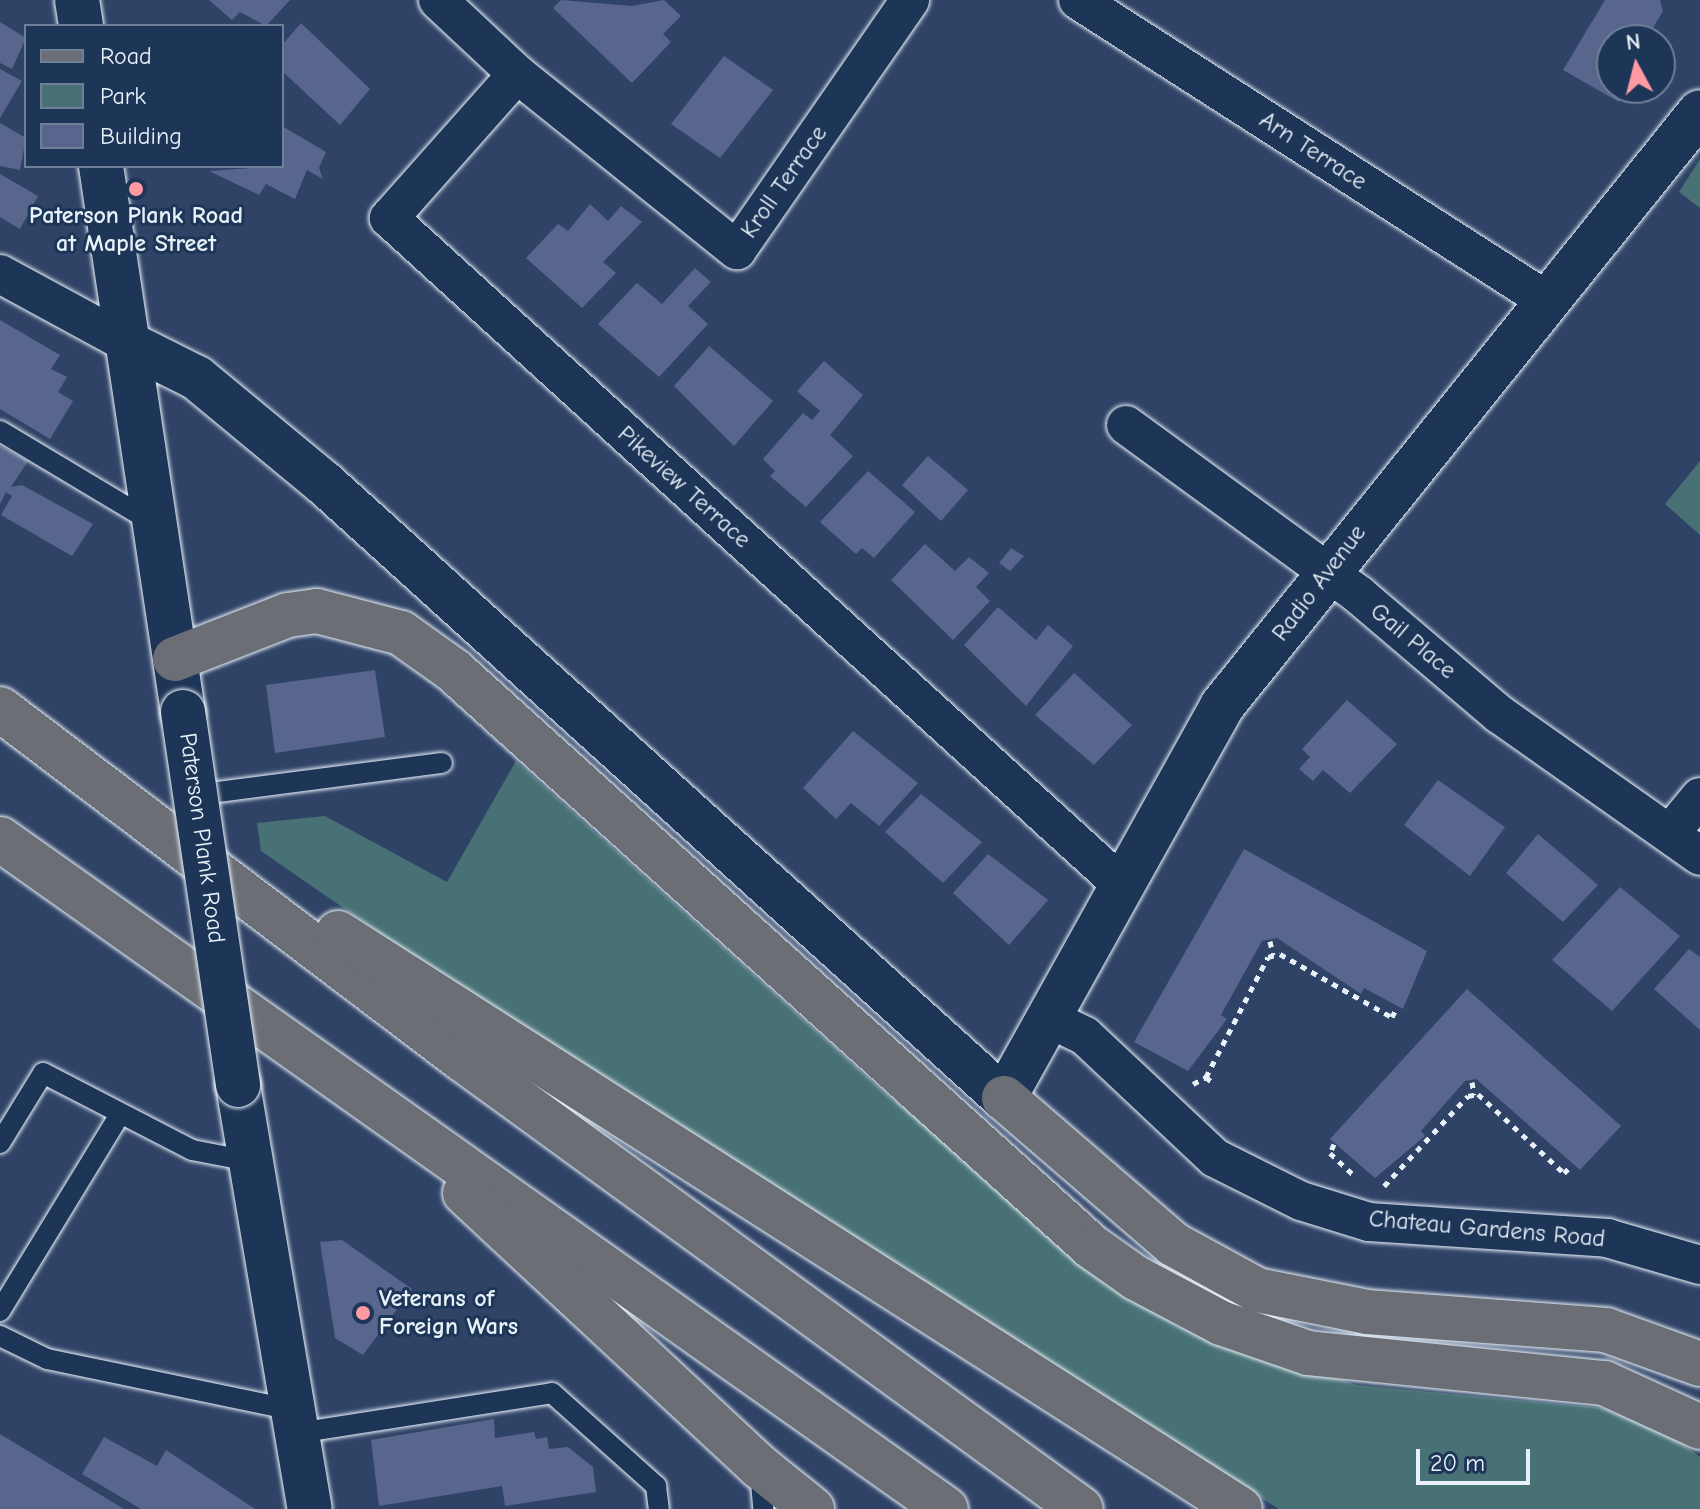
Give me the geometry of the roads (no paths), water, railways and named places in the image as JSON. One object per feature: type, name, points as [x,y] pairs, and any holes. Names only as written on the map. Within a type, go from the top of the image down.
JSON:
[{"type":"main road","points":[[77,0],[81,24]]},
{"type":"main road","name":"Radio Avenue","points":[[1004,1098],[1222,706],[1700,112]]},
{"type":"main road","name":"Paterson Plank Road","points":[[101,168],[249,1161],[310,1509]]},
{"type":"main road","points":[[127,343],[197,378],[324,483],[1004,1098],[1173,1244],[1257,1290],[1367,1312],[1606,1330],[1700,1364]]},
{"type":"main road","points":[[175,659],[262,624],[317,611],[401,633],[453,670],[1092,1247],[1136,1278],[1221,1323],[1308,1353],[1604,1383],[1700,1427]]},
{"type":"main road","points":[[0,709],[462,1059],[1081,1509]]},
{"type":"main road","points":[[107,788],[1227,1503]]},
{"type":"main road","points":[[0,839],[946,1509]]},
{"type":"main road","points":[[355,1090],[762,1488],[812,1509]]},
{"type":"street","points":[[438,0],[517,74]]},
{"type":"street","name":"Kroll Terrace","points":[[517,74],[737,250],[910,0]]},
{"type":"street","name":"Arn Terrace","points":[[1078,0],[1549,302]]},
{"type":"street","name":"Pikeview Terrace","points":[[517,74],[389,218],[1122,885]]},
{"type":"street","points":[[0,274],[127,343]]},
{"type":"street","name":"Gail Place","points":[[1126,425],[1327,573],[1499,714],[1672,831],[1700,856]]},
{"type":"street","points":[[1672,831],[1700,797]]},
{"type":"street","name":"Chateau Gardens Road","points":[[1048,1018],[1085,1036],[1151,1104],[1252,1180],[1369,1222],[1607,1238],[1700,1265]]},
{"type":"lane","points":[[0,431],[155,524]]},
{"type":"lane","points":[[195,795],[442,763]]},
{"type":"lane","points":[[0,1143],[43,1073],[119,1116],[192,1150],[249,1161]]},
{"type":"lane","points":[[0,1311],[119,1116]]},
{"type":"lane","points":[[0,1336],[47,1359],[296,1422],[552,1393],[656,1486],[659,1509]]},
{"type":"place","name":"Paterson Plank Road at Maple Street","points":[[136,189]]},
{"type":"place","name":"Veterans of Foreign Wars","points":[[363,1313]]}]
